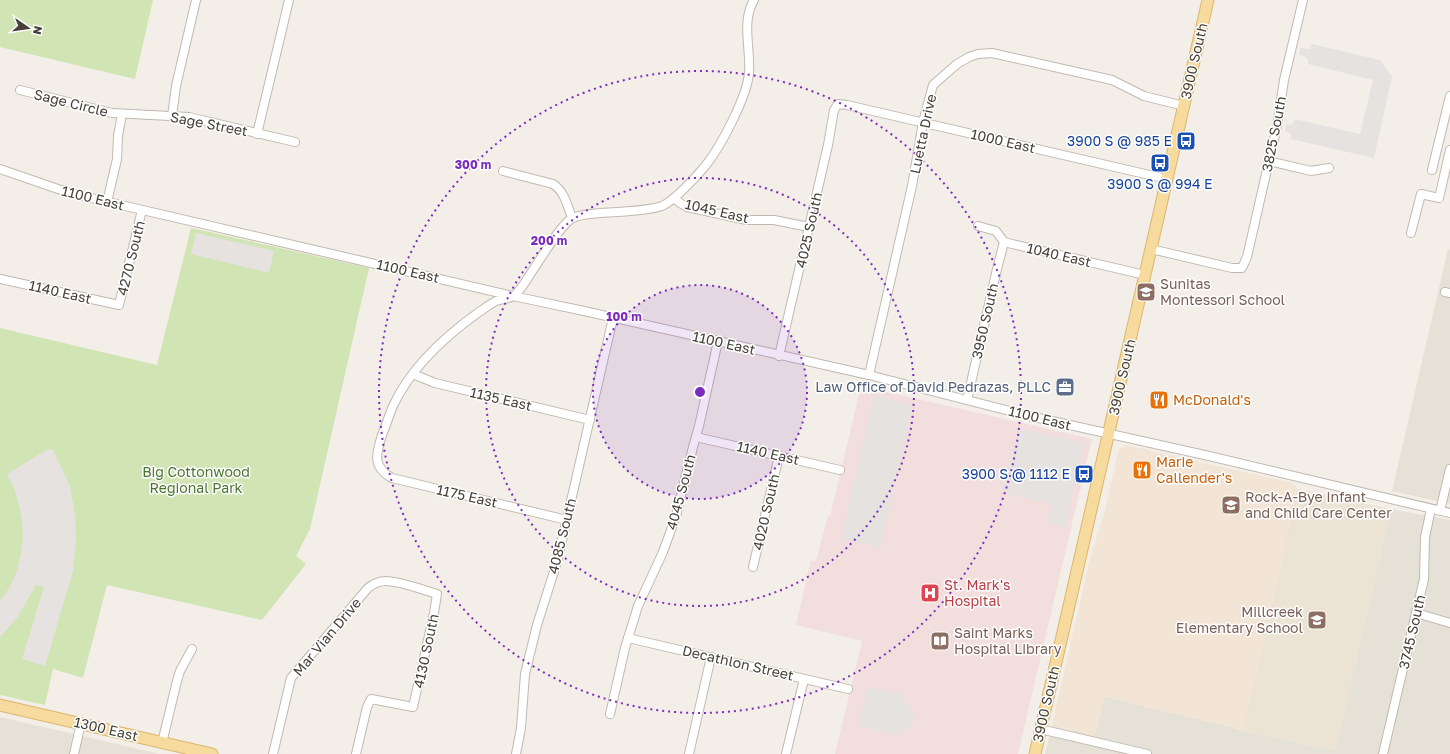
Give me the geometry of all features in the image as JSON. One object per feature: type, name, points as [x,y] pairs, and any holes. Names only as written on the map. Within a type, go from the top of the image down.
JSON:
[{"type":"main road","name":"3900 South","points":[[1035,754],[1208,0]]},
{"type":"main road","name":"1300 East","points":[[0,705],[212,754]]},
{"type":"street","points":[[172,116],[176,86],[196,0]]},
{"type":"street","points":[[257,134],[289,0]]},
{"type":"street","points":[[412,374],[426,357],[450,334],[496,301],[513,296],[525,285],[561,229],[572,218],[584,215],[662,206],[674,198],[699,173],[726,134],[743,96],[749,74],[748,12],[754,0]]},
{"type":"street","name":"3825 South","points":[[1151,249],[1232,268],[1242,268],[1247,257],[1269,162],[1280,112],[1284,80],[1303,0]]},
{"type":"street","name":"Luetta Drive","points":[[869,375],[912,186],[923,122],[933,85],[957,64],[978,54],[1002,54],[1104,78],[1120,83],[1144,96],[1184,106]]},
{"type":"street","name":"Sage Circle","points":[[20,90],[112,113],[122,114]]},
{"type":"street","points":[[1432,170],[1450,96]]},
{"type":"street","name":"1000 East","points":[[838,104],[923,122],[1167,179]]},
{"type":"street","name":"4025 South","points":[[779,356],[828,146],[834,110],[838,104]]},
{"type":"street","points":[[107,202],[117,158],[118,136],[122,114]]},
{"type":"street","name":"Sage Street","points":[[122,114],[189,117],[295,142]]},
{"type":"street","points":[[1412,233],[1421,194],[1439,198],[1450,150]]},
{"type":"street","points":[[1269,162],[1311,171],[1329,168]]},
{"type":"street","name":"1100 East","points":[[0,169],[58,189],[107,202],[513,296],[869,375],[1108,435],[1122,436],[1450,513]]},
{"type":"street","points":[[503,171],[553,184],[559,188],[563,193],[572,218]]},
{"type":"street","name":"1045 East","points":[[674,198],[687,207],[747,220],[774,220],[809,227]]},
{"type":"street","name":"4270 South","points":[[119,305],[142,210]]},
{"type":"street","points":[[978,226],[996,230],[1004,242]]},
{"type":"street","name":"1040 East","points":[[1004,242],[1145,275]]},
{"type":"street","name":"3950 South","points":[[967,400],[1004,242]]},
{"type":"street","name":"1140 East","points":[[0,279],[119,305]]},
{"type":"street","name":"4085 South","points":[[516,754],[521,728],[525,674],[537,625],[557,562],[613,318]]},
{"type":"street","name":"4045 South","points":[[610,714],[628,638],[644,592],[670,535],[681,500],[718,342]]},
{"type":"street","name":"1135 East","points":[[412,374],[435,383],[590,420]]},
{"type":"street","name":"1175 East","points":[[412,374],[392,407],[378,448],[377,458],[380,468],[386,475],[392,478],[567,520]]},
{"type":"street","name":"1140 East","points":[[696,437],[840,470]]},
{"type":"street","name":"4020 South","points":[[753,567],[779,456]]},
{"type":"street","points":[[1440,511],[1450,469]]},
{"type":"street","name":"3745 South","points":[[1383,754],[1424,579],[1425,537],[1431,509]]},
{"type":"street","name":"4130 South","points":[[356,754],[367,707],[371,699],[413,707],[434,613],[437,594],[386,581]]},
{"type":"street","name":"Mar Vian Drive","points":[[273,754],[291,678],[368,588],[373,584],[386,581]]},
{"type":"street","points":[[1416,613],[1450,623]]},
{"type":"street","name":"Decathlon Street","points":[[628,638],[848,689]]},
{"type":"street","points":[[162,743],[180,671],[192,649]]},
{"type":"street","points":[[689,754],[712,657]]},
{"type":"street","points":[[786,754],[804,679]]},
{"type":"street","points":[[74,754],[81,723]]},
{"type":"street","points":[[1040,729],[1147,754]]},
{"type":"shaded area","points":[[1312,44],[1380,60],[1392,77],[1374,158],[1291,139],[1291,134],[1285,131],[1286,124],[1292,125],[1295,119],[1360,134],[1373,80],[1308,64],[1306,57],[1299,55],[1300,48],[1310,49]]},
{"type":"shaded area","points":[[196,233],[274,251],[269,273],[191,254]]},
{"type":"shaded area","points":[[1448,249],[1450,250],[1450,504],[1392,491]]},
{"type":"shaded area","name":"St. Mark's Hospital","points":[[861,386],[1092,439],[1018,754],[835,754],[862,641],[796,625],[811,560],[816,561],[828,515],[830,516]]},
{"type":"shaded area","points":[[874,396],[913,405],[880,548],[841,538]]},
{"type":"shaded area","points":[[1019,428],[1084,443],[1065,527],[1047,523],[1051,504],[1002,493]]},
{"type":"shaded area","points":[[1126,445],[1292,483],[1298,489],[1243,731],[1105,696],[1095,736],[1052,725],[1089,562],[1104,514],[1119,449]]},
{"type":"shaded area","points":[[48,449],[53,450],[70,486],[75,514],[76,540],[73,571],[45,666],[22,659],[44,587],[36,585],[17,618],[0,637],[0,601],[9,588],[17,571],[23,537],[22,521],[18,502],[14,488],[7,474]]},
{"type":"shaded area","name":"Millcreek Elementary School","points":[[1298,489],[1391,509],[1335,751],[1243,731]]},
{"type":"shaded area","points":[[1391,509],[1450,520],[1450,754],[1045,754],[1052,725],[1072,731],[1104,696],[1243,731],[1335,751]]},
{"type":"shaded area","points":[[875,688],[902,694],[915,716],[911,727],[901,730],[900,735],[859,726],[867,689]]},
{"type":"shaded area","points":[[0,717],[160,754],[0,754]]},
{"type":"green space","points":[[0,0],[153,0],[135,79],[0,47]]},
{"type":"green space","name":"Big Cottonwood Regional Park","points":[[191,228],[369,268],[310,529],[296,556],[306,564],[262,620],[107,585],[83,678],[53,669],[45,705],[0,695],[0,328],[157,365]]},
{"type":"place","name":"3900 S @ 985 E","points":[[1186,141]]},
{"type":"place","name":"3900 S @ 994 E","points":[[1160,163]]},
{"type":"place","name":"Sunitas Montessori School","points":[[1146,292]]},
{"type":"place","name":"Law Office of David Pedrazas, PLLC","points":[[1065,387]]},
{"type":"place","name":"McDonald's","points":[[1159,400]]},
{"type":"place","name":"Marie Callender's","points":[[1142,470]]},
{"type":"place","name":"3900 S @ 1112 E","points":[[1084,474]]},
{"type":"place","name":"Rock-A-Bye Infant and Child Care Center","points":[[1231,505]]},
{"type":"place","name":"St. Mark's Hospital","points":[[930,593]]},
{"type":"place","name":"Millcreek Elementary School","points":[[1317,620]]},
{"type":"place","name":"Saint Marks Hospital Library","points":[[940,641]]}]
